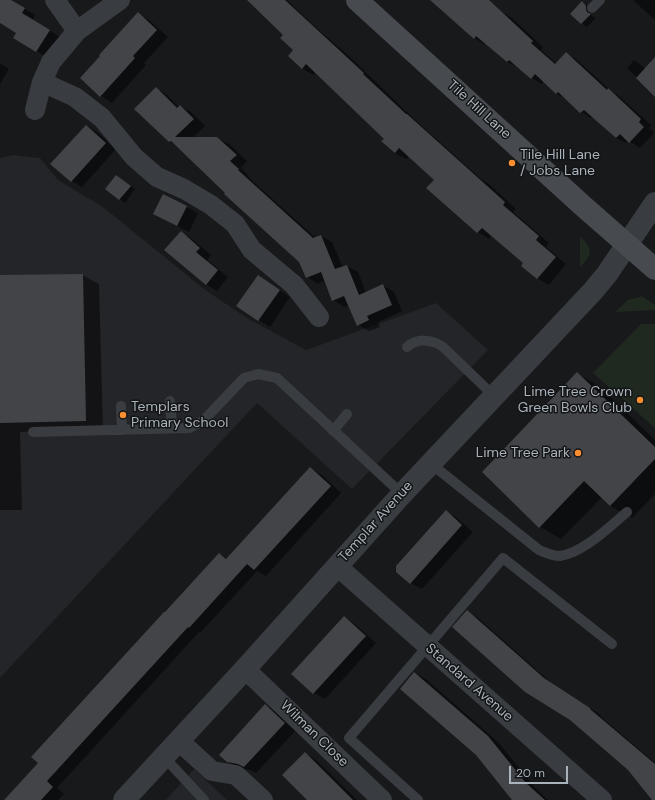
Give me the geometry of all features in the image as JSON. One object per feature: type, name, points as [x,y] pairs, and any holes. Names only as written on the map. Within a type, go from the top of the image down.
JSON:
[{"type":"main road","name":"Tile Hill Lane","points":[[357,0],[655,269]]},
{"type":"street","points":[[55,0],[77,31]]},
{"type":"street","points":[[35,110],[42,82],[51,62],[77,31],[120,0]]},
{"type":"street","points":[[42,82],[75,97],[102,118],[134,157],[157,177],[184,188],[211,205],[236,224],[252,250],[294,285],[320,317]]},
{"type":"street","name":"Templar Avenue","points":[[124,800],[245,669],[430,463],[593,291],[607,274],[655,203]]},
{"type":"street","name":"Standard Avenue","points":[[337,566],[602,800]]},
{"type":"street","name":"Wilman Close","points":[[245,669],[382,800]]},
{"type":"street","points":[[179,741],[212,771],[236,775],[263,800]]},
{"type":"lane","points":[[592,8],[600,0]]},
{"type":"lane","points":[[406,347],[411,343],[428,340],[437,342],[494,396]]},
{"type":"lane","points":[[33,432],[189,428],[203,421],[244,378],[258,374],[277,378],[402,494]]},
{"type":"lane","points":[[170,401],[172,428]]},
{"type":"lane","points":[[121,406],[122,430]]},
{"type":"lane","points":[[333,431],[347,414]]},
{"type":"lane","points":[[430,463],[539,550],[551,555],[560,556],[587,545],[627,512]]},
{"type":"lane","points":[[418,800],[349,738],[503,558],[612,644]]},
{"type":"lane","points":[[164,757],[204,800]]},
{"type":"shaded area","name":"Templars Primary School","points":[[13,155],[40,158],[58,180],[103,207],[204,289],[247,318],[306,350],[436,303],[488,350],[352,489],[257,403],[0,678],[0,158]]},
{"type":"shaded area","points":[[580,236],[590,252],[587,259],[580,267]]},
{"type":"shaded area","points":[[642,296],[655,305],[655,310],[615,312],[628,300]]},
{"type":"shaded area","name":"Lime Tree Crown Green Bowls Club","points":[[641,324],[655,324],[655,428],[593,373]]},
{"type":"shaded area","points":[[194,769],[227,800],[166,800]]},
{"type":"building","points":[[0,0],[11,0],[25,8],[22,13],[50,30],[36,52],[13,38],[16,33],[0,23]]},
{"type":"building","points":[[247,0],[285,0],[406,114],[505,202],[503,205],[539,236],[536,240],[556,257],[537,279],[521,266],[523,263],[482,228],[477,233],[426,188],[434,180],[399,148],[395,153],[381,141],[384,139],[306,64],[302,69],[288,56],[293,50],[280,38],[283,35]]},
{"type":"building","points":[[430,0],[489,0],[533,41],[531,43],[555,64],[566,52],[641,119],[639,122],[644,127],[629,143],[620,134],[616,138],[584,110],[580,113],[558,92],[556,94],[535,74],[531,79],[509,60],[507,62],[476,36],[474,39]]},
{"type":"building","points":[[582,1],[586,6],[587,12],[591,14],[581,24],[570,14]]},
{"type":"building","points":[[138,12],[157,30],[133,56],[135,58],[100,97],[80,78]]},
{"type":"building","points":[[655,57],[655,97],[636,78]]},
{"type":"building","points":[[156,87],[177,108],[180,105],[194,119],[175,137],[217,137],[237,155],[230,161],[239,169],[238,170],[313,238],[321,235],[335,269],[347,265],[359,295],[383,284],[392,305],[367,316],[369,320],[357,326],[344,296],[332,301],[321,272],[306,278],[299,262],[224,194],[225,193],[171,141],[169,142],[134,109]]},
{"type":"building","points":[[86,125],[106,143],[71,182],[50,164]]},
{"type":"building","points":[[116,175],[131,186],[119,200],[105,189]]},
{"type":"building","points":[[163,194],[187,206],[177,226],[153,214]]},
{"type":"building","points":[[181,231],[200,248],[196,252],[218,270],[206,285],[164,250]]},
{"type":"building","points":[[83,274],[86,421],[0,423],[0,275]]},
{"type":"building","points":[[258,275],[280,290],[258,321],[236,306]]},
{"type":"building","name":"Lime Tree Park","points":[[577,372],[655,447],[655,459],[610,506],[584,481],[539,528],[482,472]]},
{"type":"building","points":[[310,467],[331,486],[254,570],[247,564],[189,628],[188,627],[47,781],[53,787],[41,800],[4,800],[38,763],[31,757],[164,612],[219,553],[226,559]]},
{"type":"building","points":[[446,510],[462,525],[410,584],[396,572],[396,566]]},
{"type":"building","points":[[467,610],[544,678],[590,708],[655,764],[655,800],[652,800],[628,770],[570,720],[525,692],[452,627]]},
{"type":"building","points":[[344,616],[366,636],[313,694],[291,674]]},
{"type":"building","points":[[414,672],[488,736],[526,783],[545,800],[512,800],[476,755],[400,689]]},
{"type":"building","points":[[265,704],[285,723],[244,767],[227,762],[219,755]]},
{"type":"building","points":[[305,752],[353,800],[307,800],[282,775]]},
{"type":"place","name":"Tile Hill Lane / Jobs Lane","points":[[512,163]]},
{"type":"place","name":"Lime Tree Crown Green Bowls Club","points":[[640,400]]},
{"type":"place","name":"Templars Primary School","points":[[123,415]]},
{"type":"place","name":"Lime Tree Park","points":[[578,453]]}]
